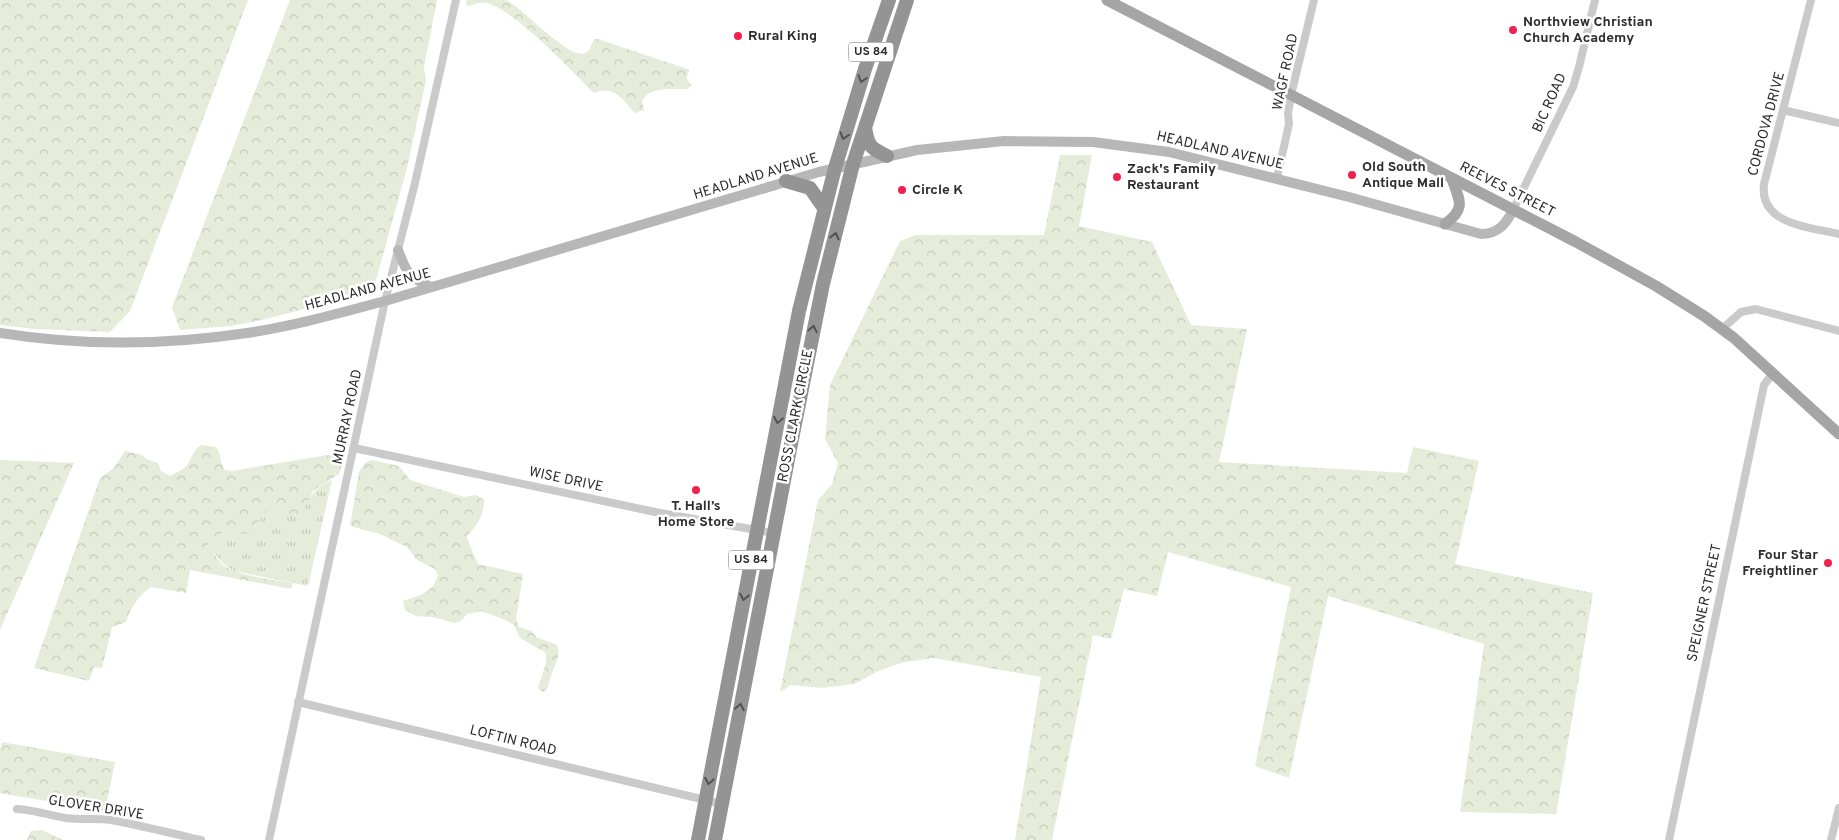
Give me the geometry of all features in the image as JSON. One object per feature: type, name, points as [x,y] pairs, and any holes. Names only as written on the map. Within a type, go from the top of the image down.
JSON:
[{"type":"highway","name":"ROSS CLARK CIRCLE","points":[[698,840],[798,320],[835,168],[889,0]]},
{"type":"highway","name":"ROSS CLARK CIRCLE","points":[[715,840],[816,315],[853,164],[907,0]]},
{"type":"highway","points":[[865,126],[867,142],[870,147],[887,156]]},
{"type":"highway","points":[[786,181],[810,188],[824,208]]},
{"type":"main road","name":"REEVES STREET","points":[[1107,0],[1576,242],[1656,286],[1722,329],[1839,434]]},
{"type":"main road","name":"HEADLAND AVENUE","points":[[0,333],[24,337],[96,341],[148,341],[206,338],[274,328],[335,314],[431,287],[835,168],[887,156],[982,142],[1069,141],[1116,144],[1169,152],[1277,178],[1476,233],[1487,234],[1496,231],[1506,224],[1513,210]]},
{"type":"main road","points":[[1445,224],[1457,214],[1460,205],[1452,179]]},
{"type":"main road","points":[[398,250],[406,271],[410,276],[431,287]]},
{"type":"street","name":"MURRAY ROAD","points":[[270,840],[385,300],[422,154],[456,0]]},
{"type":"street","name":"WAGF ROAD","points":[[1277,178],[1289,124],[1288,114],[1291,95],[1314,0]]},
{"type":"street","name":"BIC ROAD","points":[[1513,210],[1573,86],[1595,0]]},
{"type":"street","name":"CORDOVA DRIVE","points":[[1811,0],[1764,184],[1765,201],[1770,210],[1781,219],[1839,234]]},
{"type":"street","points":[[1783,110],[1839,123]]},
{"type":"street","points":[[1722,329],[1741,312],[1756,309],[1839,331]]},
{"type":"street","name":"SPEIGNER STREET","points":[[1669,840],[1764,386],[1773,374]]},
{"type":"street","name":"WISE DRIVE","points":[[354,448],[655,512],[773,533]]},
{"type":"street","name":"LOFTIN ROAD","points":[[298,702],[722,804]]},
{"type":"street","points":[[1832,840],[1839,808]]},
{"type":"street","name":"GLOVER DRIVE","points":[[17,809],[32,810],[64,818],[109,820],[201,840]]},
{"type":"green space","points":[[0,0],[248,0],[130,311],[110,332],[35,329],[0,325]]},
{"type":"green space","points":[[290,0],[437,0],[424,67],[426,80],[407,168],[373,291],[262,320],[231,326],[180,330],[172,307]]},
{"type":"green space","points":[[466,0],[505,0],[570,50],[580,54],[587,52],[594,39],[598,39],[690,70],[686,77],[691,85],[688,89],[656,90],[642,101],[644,110],[635,113],[613,92],[608,90],[594,93],[521,23],[508,14],[496,7],[483,3],[467,6]]},
{"type":"green space","points":[[1060,155],[1092,155],[1079,226],[1152,242],[1191,325],[1247,329],[1219,462],[1407,473],[1413,447],[1479,461],[1455,564],[1593,593],[1556,814],[1460,812],[1484,644],[1328,596],[1289,778],[1255,766],[1291,587],[1168,552],[1157,596],[1124,589],[1111,639],[1093,635],[1052,840],[1015,840],[1041,677],[934,658],[904,662],[878,671],[854,684],[822,688],[791,685],[780,692],[818,500],[832,484],[838,463],[825,439],[830,385],[900,241],[915,235],[1044,235]]},
{"type":"green space","points":[[201,445],[216,447],[225,470],[232,471],[328,455],[341,458],[343,463],[339,474],[313,491],[301,515],[297,518],[289,515],[284,509],[267,510],[248,534],[219,533],[209,541],[207,547],[226,567],[249,575],[293,583],[291,589],[190,570],[186,593],[151,587],[136,602],[126,622],[112,627],[102,668],[94,667],[89,681],[34,668],[100,478],[114,468],[125,451],[142,455],[146,459],[158,463],[161,471],[170,476],[185,467],[194,452]]},
{"type":"green space","points":[[0,460],[74,463],[0,630]]},
{"type":"green space","points":[[372,460],[399,466],[410,480],[464,497],[476,495],[484,500],[483,511],[474,528],[467,536],[468,541],[478,564],[523,574],[516,619],[519,627],[532,631],[536,637],[557,645],[558,649],[558,659],[547,689],[543,692],[538,688],[546,663],[546,653],[520,638],[514,625],[507,621],[482,611],[467,614],[461,621],[454,623],[433,617],[416,616],[405,610],[403,601],[425,593],[432,586],[438,575],[435,569],[417,560],[407,547],[380,534],[350,526],[359,472],[365,463]]},
{"type":"green space","points":[[332,480],[308,586],[234,571],[226,566],[207,547],[209,541],[219,533],[248,534],[267,510],[284,509],[289,515],[301,515],[306,503],[313,494],[321,486]]},
{"type":"green space","points":[[2,742],[115,762],[105,811],[0,793],[0,749]]},
{"type":"green space","points":[[42,830],[63,840],[27,840],[31,831]]},
{"type":"place","name":"Northview Christian Church Academy","points":[[1513,30]]},
{"type":"place","name":"Rural King","points":[[738,36]]},
{"type":"place","name":"Old South Antique Mall","points":[[1352,175]]},
{"type":"place","name":"Zack's Family Restaurant","points":[[1117,177]]},
{"type":"place","name":"Circle K","points":[[902,190]]},
{"type":"place","name":"T. Hall’s Home Store","points":[[696,490]]},
{"type":"place","name":"Four Star Freightliner","points":[[1828,563]]}]
